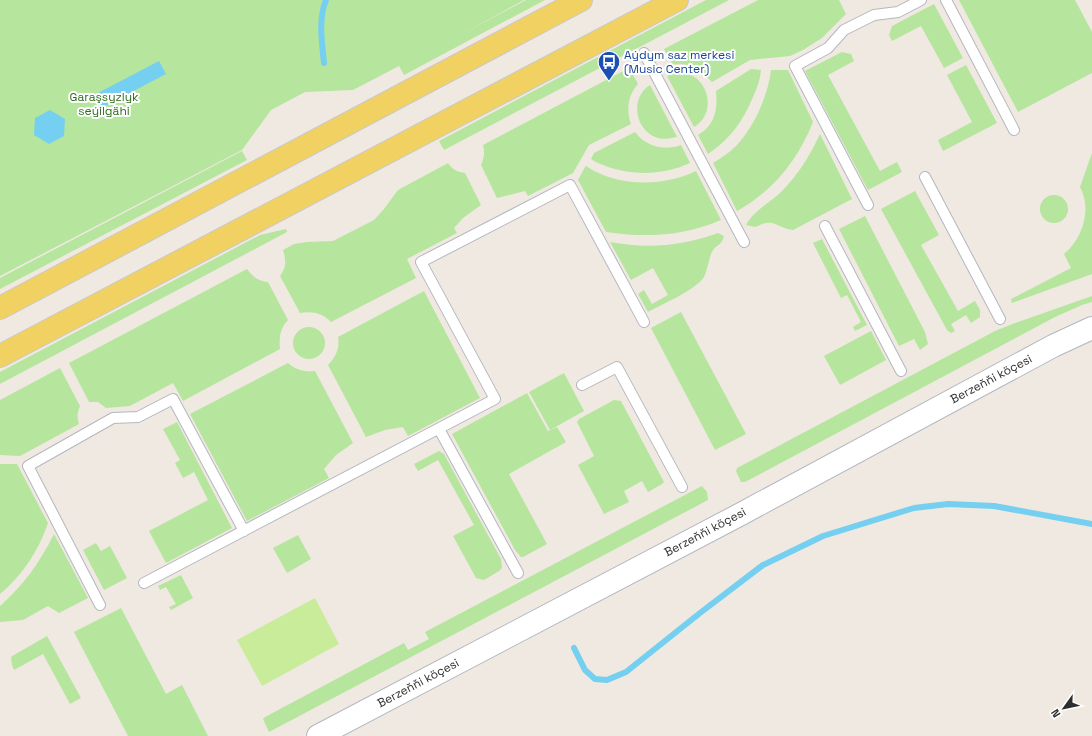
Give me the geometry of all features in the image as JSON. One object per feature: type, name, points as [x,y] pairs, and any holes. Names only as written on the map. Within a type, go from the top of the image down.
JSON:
[{"type":"main road","points":[[0,308],[581,0]]},
{"type":"main road","points":[[0,356],[676,0]]},
{"type":"street","name":"Berzeňňi köçesi","points":[[318,736],[741,514],[1053,346],[1092,328]]},
{"type":"lane","points":[[868,205],[795,66],[828,48],[844,30],[874,15],[898,12],[921,0]]},
{"type":"lane","points":[[946,0],[1014,130]]},
{"type":"lane","points":[[644,53],[744,242]]},
{"type":"lane","points":[[925,177],[1000,319]]},
{"type":"lane","points":[[144,583],[495,399],[421,262],[570,185],[644,322]]},
{"type":"lane","points":[[825,226],[901,371]]},
{"type":"lane","points":[[582,385],[617,367],[682,487]]},
{"type":"lane","points":[[100,605],[28,466],[113,418],[138,417],[173,399],[244,531]]},
{"type":"lane","points":[[438,429],[518,573]]},
{"type":"green space","name":"Garaşsyzlyk seýilgähi","points":[[0,0],[524,0],[460,35],[526,0],[545,0],[404,75],[399,66],[353,90],[305,92],[271,110],[242,150],[0,276]]},
{"type":"green space","points":[[706,0],[729,0],[444,150],[439,141]]},
{"type":"green space","points":[[758,0],[839,0],[846,14],[822,38],[803,50],[790,56],[750,60],[712,82],[695,68],[685,64],[673,65],[664,49]]},
{"type":"green space","points":[[959,0],[1075,0],[1092,32],[1092,73],[1018,112]]},
{"type":"green space","points":[[934,4],[963,58],[944,68],[921,26],[892,41],[889,35],[892,26]]},
{"type":"green space","points":[[842,52],[851,54],[854,61],[828,75],[880,171],[897,162],[902,172],[868,190],[805,71]]},
{"type":"green space","points":[[966,65],[997,123],[943,151],[938,140],[972,122],[947,75]]},
{"type":"green space","points":[[629,68],[638,84],[632,93],[628,108],[631,124],[589,145],[573,173],[528,196],[525,191],[497,198],[481,165],[484,155],[483,145]]},
{"type":"green space","points":[[751,69],[761,70],[758,84],[745,114],[729,136],[708,154],[698,135],[704,131],[712,121],[716,110],[716,91]]},
{"type":"green space","points":[[771,70],[788,70],[813,122],[800,149],[783,173],[762,194],[737,211],[713,163],[733,149],[749,130],[759,111],[767,90]]},
{"type":"green space","points":[[678,73],[690,75],[696,78],[705,90],[708,104],[707,111],[700,123],[694,127],[667,76]]},
{"type":"green space","points":[[650,85],[677,137],[665,139],[658,138],[644,129],[640,122],[637,106],[639,98],[643,91]]},
{"type":"green space","points":[[635,132],[645,141],[656,146],[669,148],[681,145],[690,163],[660,172],[639,173],[618,170],[591,159],[594,153]]},
{"type":"green space","points":[[820,134],[852,199],[793,230],[771,223],[762,224],[755,227],[746,225],[753,215],[788,185],[808,157]]},
{"type":"green space","points":[[242,151],[247,160],[0,289],[0,278]]},
{"type":"green space","points":[[1092,153],[1092,274],[1012,303],[1011,299],[1071,268],[1064,254],[1076,240],[1084,223],[1085,204],[1084,196],[1080,187]]},
{"type":"green space","points":[[448,163],[455,170],[465,173],[481,205],[463,218],[454,228],[457,233],[407,259],[416,278],[331,322],[317,313],[300,313],[280,276],[284,270],[285,263],[283,250],[294,244],[333,241],[374,220],[398,190]]},
{"type":"green space","points":[[586,166],[598,173],[612,178],[640,182],[669,180],[696,171],[721,220],[693,229],[665,234],[636,235],[606,232],[578,180]]},
{"type":"green space","points":[[915,191],[939,235],[921,245],[958,311],[975,301],[980,310],[980,317],[971,323],[966,315],[951,324],[955,331],[951,333],[947,330],[881,209]]},
{"type":"green space","points":[[1054,195],[1064,199],[1068,209],[1064,219],[1054,223],[1044,219],[1040,209],[1044,199]]},
{"type":"green space","points":[[865,216],[925,332],[928,344],[920,350],[914,339],[899,346],[839,229]]},
{"type":"green space","points":[[286,229],[287,232],[0,384],[0,372],[260,235]]},
{"type":"green space","points":[[718,233],[724,236],[723,239],[721,243],[713,250],[704,277],[700,282],[686,292],[648,312],[638,294],[644,290],[652,304],[668,295],[653,268],[631,280],[610,242],[651,246],[665,245],[692,241]]},
{"type":"green space","points":[[822,239],[867,325],[855,331],[853,327],[861,322],[847,295],[841,298],[813,243]]},
{"type":"green space","points":[[247,269],[256,278],[261,281],[268,282],[288,320],[283,326],[281,333],[280,349],[183,401],[173,383],[130,406],[106,408],[98,402],[89,402],[69,363]]},
{"type":"green space","points":[[424,291],[480,398],[408,436],[403,427],[385,430],[366,437],[328,365],[337,352],[338,337]]},
{"type":"green space","points":[[1092,296],[1092,302],[1055,317],[745,482],[741,482],[736,471],[737,468],[995,331]]},
{"type":"green space","points":[[681,312],[746,434],[715,450],[651,328]]},
{"type":"green space","points":[[306,327],[312,327],[321,331],[325,343],[321,355],[312,359],[306,359],[297,355],[293,346],[293,340],[297,331]]},
{"type":"green space","points":[[871,331],[886,360],[840,385],[824,356]]},
{"type":"green space","points":[[288,363],[300,370],[315,371],[353,443],[336,455],[324,469],[329,478],[247,521],[190,414]]},
{"type":"green space","points":[[60,368],[80,406],[78,411],[79,424],[20,456],[0,455],[0,400]]},
{"type":"green space","points":[[564,373],[584,411],[550,430],[529,392]]},
{"type":"green space","points":[[527,393],[548,431],[557,427],[566,442],[509,474],[547,544],[521,557],[515,550],[452,434]]},
{"type":"green space","points":[[614,400],[621,401],[664,482],[648,492],[642,481],[624,491],[629,502],[604,514],[578,465],[594,456],[577,422],[579,419]]},
{"type":"green space","points":[[177,422],[232,528],[166,563],[149,531],[208,500],[194,472],[183,478],[175,463],[180,460],[163,429]]},
{"type":"green space","points":[[439,451],[444,454],[501,559],[502,568],[484,580],[476,578],[453,536],[474,525],[438,460],[418,471],[414,464]]},
{"type":"green space","points":[[0,464],[17,464],[48,523],[40,543],[29,562],[16,579],[0,594]]},
{"type":"green space","points":[[702,486],[707,492],[708,500],[269,732],[263,719],[265,717],[404,643],[408,650],[429,639],[425,632]]},
{"type":"green space","points":[[54,534],[88,598],[59,613],[48,606],[23,620],[0,622],[0,606],[17,590],[31,573]]},
{"type":"green space","points":[[298,535],[311,559],[287,573],[273,548]]},
{"type":"green space","points":[[96,543],[101,551],[110,546],[127,578],[104,590],[83,550]]},
{"type":"green space","points":[[181,575],[193,598],[171,610],[169,607],[176,604],[166,587],[160,590],[158,586]]},
{"type":"green space","points":[[315,598],[339,644],[262,686],[237,640]]},
{"type":"green space","points":[[121,608],[166,694],[182,685],[208,736],[128,736],[74,632]]},
{"type":"green space","points":[[47,636],[81,698],[70,704],[43,654],[14,670],[12,665],[11,657]]},
{"type":"water","points":[[159,61],[166,74],[101,108],[94,95]]},
{"type":"water","points":[[50,110],[65,119],[64,136],[49,144],[34,135],[35,118]]},
{"type":"waterway","points":[[324,63],[321,23],[326,0]]},
{"type":"waterway","points":[[574,648],[585,670],[595,679],[607,680],[626,672],[763,565],[823,536],[914,508],[948,504],[994,506],[1092,524]]},
{"type":"place","name":"Aýdym saz merkesi (Music Center)","points":[[609,82]]}]
